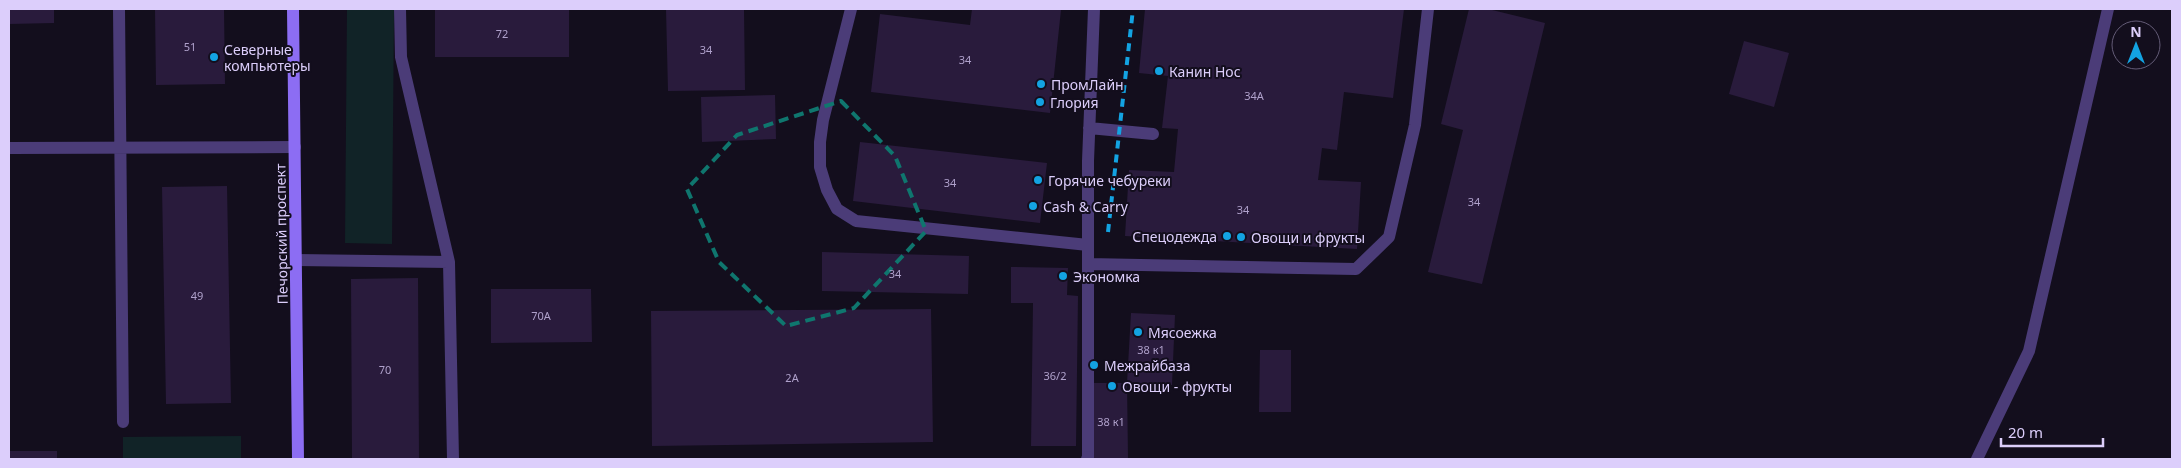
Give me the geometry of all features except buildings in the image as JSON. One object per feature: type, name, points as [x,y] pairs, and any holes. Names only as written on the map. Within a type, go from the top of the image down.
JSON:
[{"type":"main road","name":"Печорский проспект","points":[[293,9],[298,459]]},
{"type":"lane","points":[[119,9],[123,422]]},
{"type":"lane","points":[[400,9],[401,57],[449,262],[452,459]]},
{"type":"lane","points":[[851,9],[820,142],[820,167],[826,190],[837,209],[856,221],[1088,245]]},
{"type":"lane","points":[[1087,458],[1089,128],[1094,9]]},
{"type":"lane","points":[[1088,264],[1356,269],[1389,237],[1415,125],[1428,9]]},
{"type":"lane","points":[[1977,459],[2029,351],[2108,9]]},
{"type":"lane","points":[[1089,128],[1153,134]]},
{"type":"lane","points":[[9,148],[295,147]]},
{"type":"lane","points":[[296,260],[449,262]]},
{"type":"highlighted area","points":[[841,101],[895,156],[926,231],[854,308],[786,326],[719,262],[687,189],[737,135]]},
{"type":"shaded area","points":[[347,9],[394,9],[392,244],[345,243]]},
{"type":"shaded area","points":[[241,436],[241,459],[123,459],[123,437]]},
{"type":"railway","points":[[1108,232],[1133,9]]},
{"type":"place","name":"Северные компьютеры","points":[[214,57]]},
{"type":"place","name":"Канин Нос","points":[[1159,71]]},
{"type":"place","name":"ПромЛайн","points":[[1041,84]]},
{"type":"place","name":"Глория","points":[[1040,102]]},
{"type":"place","name":"Горячие чебуреки","points":[[1038,180]]},
{"type":"place","name":"Cash & Carry","points":[[1033,206]]},
{"type":"place","name":"Спецодежда","points":[[1227,236]]},
{"type":"place","name":"Овощи и фрукты","points":[[1241,237]]},
{"type":"place","name":"Экономка","points":[[1063,276]]},
{"type":"place","name":"Мясоежка","points":[[1138,332]]},
{"type":"place","name":"Межрайбаза","points":[[1094,365]]},
{"type":"place","name":"Овощи - фрукты","points":[[1112,386]]}]
